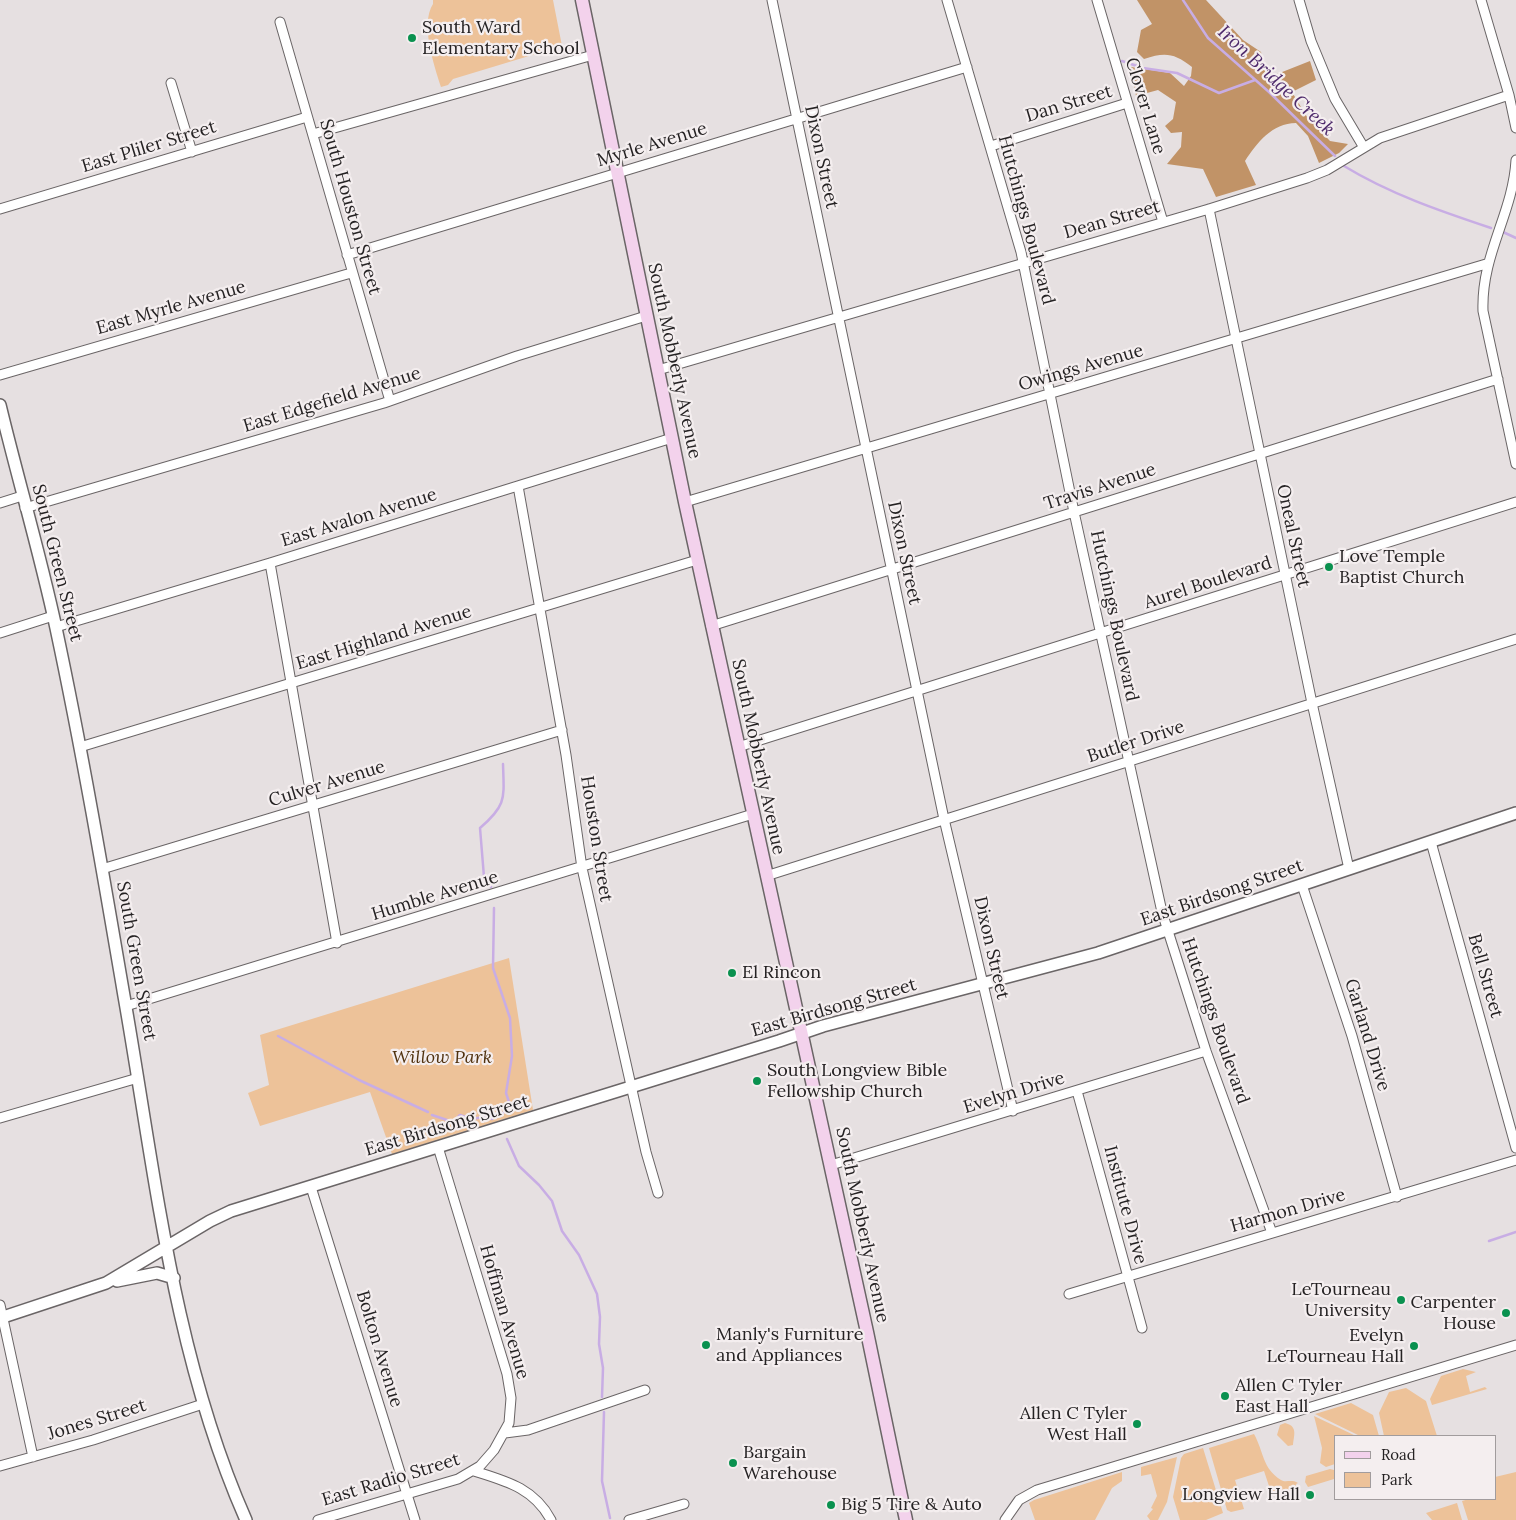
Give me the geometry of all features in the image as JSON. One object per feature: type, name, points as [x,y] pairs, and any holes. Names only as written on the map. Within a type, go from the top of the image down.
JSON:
[{"type":"main road","name":"South Mobberly Avenue","points":[[582,0],[711,626],[831,1165],[906,1520]]},
{"type":"street","name":"Dixon Street","points":[[772,0],[795,119],[944,819],[1013,1111]]},
{"type":"street","name":"Hutchings Boulevard","points":[[947,0],[1024,263],[1074,512],[1167,930],[1206,1051],[1272,1232]]},
{"type":"street","name":"Clover Lane","points":[[1097,0],[1163,222]]},
{"type":"street","points":[[1299,0],[1311,41],[1335,99],[1363,146]]},
{"type":"street","points":[[1481,0],[1509,95],[1516,128]]},
{"type":"street","name":"South Houston Street","points":[[280,22],[390,401]]},
{"type":"street","points":[[313,134],[593,55]]},
{"type":"street","name":"Myrle Avenue","points":[[347,255],[967,67]]},
{"type":"street","points":[[171,83],[192,152]]},
{"type":"street","name":"Dean Street","points":[[658,370],[1209,209],[1318,174],[1363,146],[1387,135],[1509,95]]},
{"type":"street","name":"Dan Street","points":[[991,146],[1128,103]]},
{"type":"street","name":"East Pliler Street","points":[[0,208],[307,118]]},
{"type":"street","points":[[1516,160],[1508,198],[1486,264],[1482,294],[1483,311],[1516,464]]},
{"type":"street","name":"Oneal Street","points":[[1209,209],[1312,703],[1350,868]]},
{"type":"street","name":"Owings Avenue","points":[[685,502],[1237,340],[1486,264]]},
{"type":"street","name":"East Myrle Avenue","points":[[0,375],[351,272]]},
{"type":"street","name":"East Edgefield Avenue","points":[[25,508],[390,401],[517,356],[646,316]]},
{"type":"street","name":"Travis Avenue","points":[[711,626],[1498,379]]},
{"type":"street","name":"South Green Street","points":[[0,405],[55,621],[80,747],[168,1247],[188,1348],[203,1404],[224,1465],[246,1520]]},
{"type":"street","name":"East Avalon Avenue","points":[[0,633],[55,621],[270,563],[672,438]]},
{"type":"street","name":"Houston Street","points":[[518,486],[562,730],[582,868],[646,1152],[658,1193]]},
{"type":"street","points":[[0,503],[22,496]]},
{"type":"street","name":"Aurel Boulevard","points":[[738,747],[1516,502]]},
{"type":"street","name":"East Highland Avenue","points":[[80,747],[697,560]]},
{"type":"street","points":[[270,563],[337,943]]},
{"type":"street","name":"Butler Drive","points":[[766,876],[1516,639]]},
{"type":"street","name":"Culver Avenue","points":[[102,870],[562,730]]},
{"type":"street","name":"East Birdsong Street","points":[[106,1283],[225,1213],[801,1033],[1098,953],[1516,813]]},
{"type":"street","name":"Humble Avenue","points":[[126,1006],[582,868],[753,814]]},
{"type":"street","name":"Bell Street","points":[[1431,842],[1516,1148]]},
{"type":"street","name":"Garland Drive","points":[[1302,884],[1352,1036],[1397,1196]]},
{"type":"street","name":"Evelyn Drive","points":[[831,1165],[1206,1051]]},
{"type":"street","points":[[0,1118],[138,1078]]},
{"type":"street","name":"Institute Drive","points":[[1077,1091],[1142,1328]]},
{"type":"street","name":"Hoffman Avenue","points":[[438,1148],[510,1387],[510,1415],[505,1433],[490,1456],[474,1471]]},
{"type":"street","name":"Harmon Drive","points":[[1069,1294],[1516,1160]]},
{"type":"street","name":"Bolton Avenue","points":[[311,1187],[415,1520]]},
{"type":"street","points":[[32,1457],[1,1313],[106,1283],[150,1273],[161,1273],[174,1278]]},
{"type":"street","points":[[1005,1520],[1019,1500],[1037,1490],[1516,1345]]},
{"type":"street","points":[[505,1433],[528,1430],[645,1390]]},
{"type":"street","name":"Jones Street","points":[[0,1466],[203,1404]]},
{"type":"street","points":[[474,1471],[522,1488],[538,1501],[551,1520]]},
{"type":"street","name":"East Radio Street","points":[[318,1520],[458,1478],[474,1471]]},
{"type":"street","points":[[629,1520],[684,1504]]},
{"type":"green space","points":[[433,0],[553,0],[562,46],[453,79],[448,85],[441,87],[429,45],[428,22]]},
{"type":"green space","name":"Willow Park","points":[[509,958],[533,1110],[392,1154],[370,1092],[260,1126],[248,1093],[269,1085],[260,1035]]},
{"type":"green space","points":[[1463,1369],[1476,1372],[1466,1376],[1470,1392],[1485,1387],[1487,1389],[1432,1405],[1430,1399],[1441,1376]]},
{"type":"green space","points":[[1406,1388],[1426,1401],[1437,1435],[1384,1435],[1379,1413],[1389,1392]]},
{"type":"green space","points":[[1351,1403],[1373,1415],[1379,1435],[1358,1435],[1315,1414]]},
{"type":"green space","points":[[1314,1416],[1354,1435],[1334,1435],[1334,1464],[1326,1467],[1320,1463],[1322,1448]]},
{"type":"green space","points":[[1285,1423],[1294,1429],[1293,1445],[1288,1446],[1277,1435],[1280,1425]]},
{"type":"green space","points":[[1254,1434],[1270,1470],[1283,1481],[1298,1483],[1296,1484],[1298,1490],[1281,1495],[1279,1490],[1271,1492],[1264,1471],[1235,1480],[1244,1509],[1231,1512],[1227,1510],[1209,1448]]},
{"type":"green space","points":[[1203,1448],[1223,1513],[1206,1520],[1180,1520],[1173,1497],[1181,1458],[1184,1454]]},
{"type":"green space","points":[[1177,1457],[1167,1502],[1158,1520],[1150,1520],[1147,1516],[1153,1509],[1151,1508],[1157,1496],[1151,1474],[1141,1476],[1141,1467]]},
{"type":"green space","points":[[1330,1469],[1334,1470],[1334,1479],[1308,1487],[1305,1482],[1306,1476]]},
{"type":"green space","points":[[1122,1472],[1122,1481],[1112,1488],[1095,1520],[1035,1520],[1029,1503],[1034,1500]]},
{"type":"green space","points":[[1516,1472],[1516,1520],[1468,1520],[1462,1501],[1496,1500],[1496,1477]]},
{"type":"green space","points":[[1457,1503],[1462,1520],[1432,1520],[1426,1513]]},
{"type":"shaded area","points":[[1137,0],[1206,0],[1243,40],[1261,52],[1267,78],[1310,61],[1316,80],[1292,92],[1307,117],[1330,141],[1348,144],[1339,153],[1319,163],[1308,136],[1296,123],[1280,126],[1272,130],[1260,141],[1245,161],[1256,185],[1216,197],[1203,169],[1167,164],[1181,147],[1182,132],[1171,133],[1165,126],[1173,119],[1176,102],[1158,90],[1136,96],[1131,67],[1170,73],[1184,86],[1191,76],[1192,67],[1174,56],[1158,55],[1144,59],[1137,52],[1141,30],[1152,24]]},
{"type":"waterway","name":"Iron Bridge Creek","points":[[1183,0],[1208,38],[1269,92],[1335,156]]},
{"type":"waterway","points":[[1122,61],[1143,68],[1177,73],[1219,93],[1255,80]]},
{"type":"waterway","name":"Iron Bridge Creek","points":[[1344,166],[1397,193],[1491,228]]},
{"type":"waterway","name":"Iron Bridge Creek","points":[[1503,232],[1516,238]]},
{"type":"waterway","points":[[491,887],[484,877],[480,828],[495,813],[502,800],[504,785],[503,764]]},
{"type":"waterway","points":[[491,1116],[503,1113],[507,1109],[509,1102],[506,1093],[512,1056],[510,1018],[493,968],[494,908]]},
{"type":"waterway","points":[[278,1036],[359,1080],[428,1112]]},
{"type":"waterway","points":[[432,1115],[453,1122],[460,1115],[471,1119],[491,1116],[492,1119]]},
{"type":"waterway","points":[[507,1139],[519,1166],[539,1185],[552,1201],[562,1231],[579,1255],[597,1294],[600,1317],[599,1344],[603,1368],[602,1397]]},
{"type":"waterway","points":[[1489,1241],[1516,1232]]},
{"type":"waterway","points":[[604,1412],[602,1481],[610,1518]]},
{"type":"place","name":"South Ward Elementary School","points":[[412,38]]},
{"type":"place","name":"Love Temple Baptist Church","points":[[1329,567]]},
{"type":"place","name":"El Rincon","points":[[732,973]]},
{"type":"place","name":"South Longview Bible Fellowship Church","points":[[757,1081]]},
{"type":"place","name":"LeTourneau University","points":[[1401,1300]]},
{"type":"place","name":"Carpenter House","points":[[1506,1313]]},
{"type":"place","name":"Manly's Furniture and Appliances","points":[[706,1345]]},
{"type":"place","name":"Evelyn LeTourneau Hall","points":[[1414,1346]]},
{"type":"place","name":"Allen C Tyler East Hall","points":[[1225,1396]]},
{"type":"place","name":"Allen C Tyler West Hall","points":[[1137,1424]]},
{"type":"place","name":"Bargain Warehouse","points":[[733,1463]]},
{"type":"place","name":"Longview Hall","points":[[1310,1495]]},
{"type":"place","name":"Big 5 Tire & Auto","points":[[831,1505]]}]
